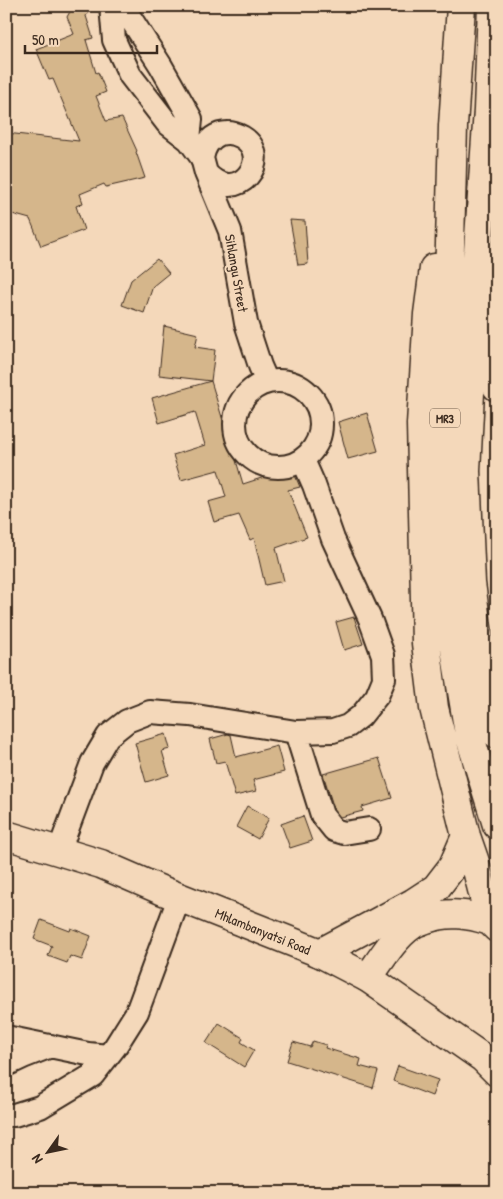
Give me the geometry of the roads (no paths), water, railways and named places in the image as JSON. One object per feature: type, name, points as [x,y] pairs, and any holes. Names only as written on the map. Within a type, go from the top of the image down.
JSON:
[{"type":"main road","name":"MR3","points":[[461,6],[452,126],[442,490],[449,603],[469,734],[497,825]]},
{"type":"main road","name":"MR3","points":[[492,6],[488,110],[475,295],[466,471],[471,583],[484,680],[497,734]]},
{"type":"main road","points":[[488,110],[497,387]]},
{"type":"main road","points":[[452,126],[428,314],[421,424],[426,643],[434,708],[466,836],[494,924]]},
{"type":"main road","name":"Mhlambanyatsi Road","points":[[6,835],[101,864],[179,898],[320,953],[368,978],[483,1058],[497,1072]]},
{"type":"main road","points":[[320,953],[413,903],[436,888],[453,866],[466,836]]},
{"type":"main road","points":[[368,978],[396,940],[412,925],[435,916],[458,914],[474,916],[494,924]]},
{"type":"street","name":"Sihlangu Street","points":[[111,6],[114,40],[130,75],[167,123],[189,140],[204,165],[230,230],[246,323],[267,382]]},
{"type":"street","points":[[120,6],[134,23],[191,119],[189,140]]},
{"type":"street","points":[[279,380],[291,382],[302,388],[318,406],[321,417],[321,430],[318,441],[312,452],[303,460],[291,466],[277,467],[264,465],[252,458],[242,448],[236,436],[235,422],[237,409],[244,397],[254,388],[267,382],[279,380]]},
{"type":"street","points":[[59,851],[92,763],[108,736],[127,721],[150,712],[190,715],[296,732],[333,731],[348,726],[361,716],[377,696],[384,679],[383,655],[370,619],[333,539],[303,460]]},
{"type":"street","points":[[296,732],[322,815],[334,830],[344,833],[369,829]]},
{"type":"street","points":[[6,1115],[14,1115],[40,1107],[93,1075],[116,1047],[137,1012],[179,898]]},
{"type":"street","points":[[6,1037],[88,1054],[108,1056]]},
{"type":"street","points":[[6,1065],[51,1046]]}]
